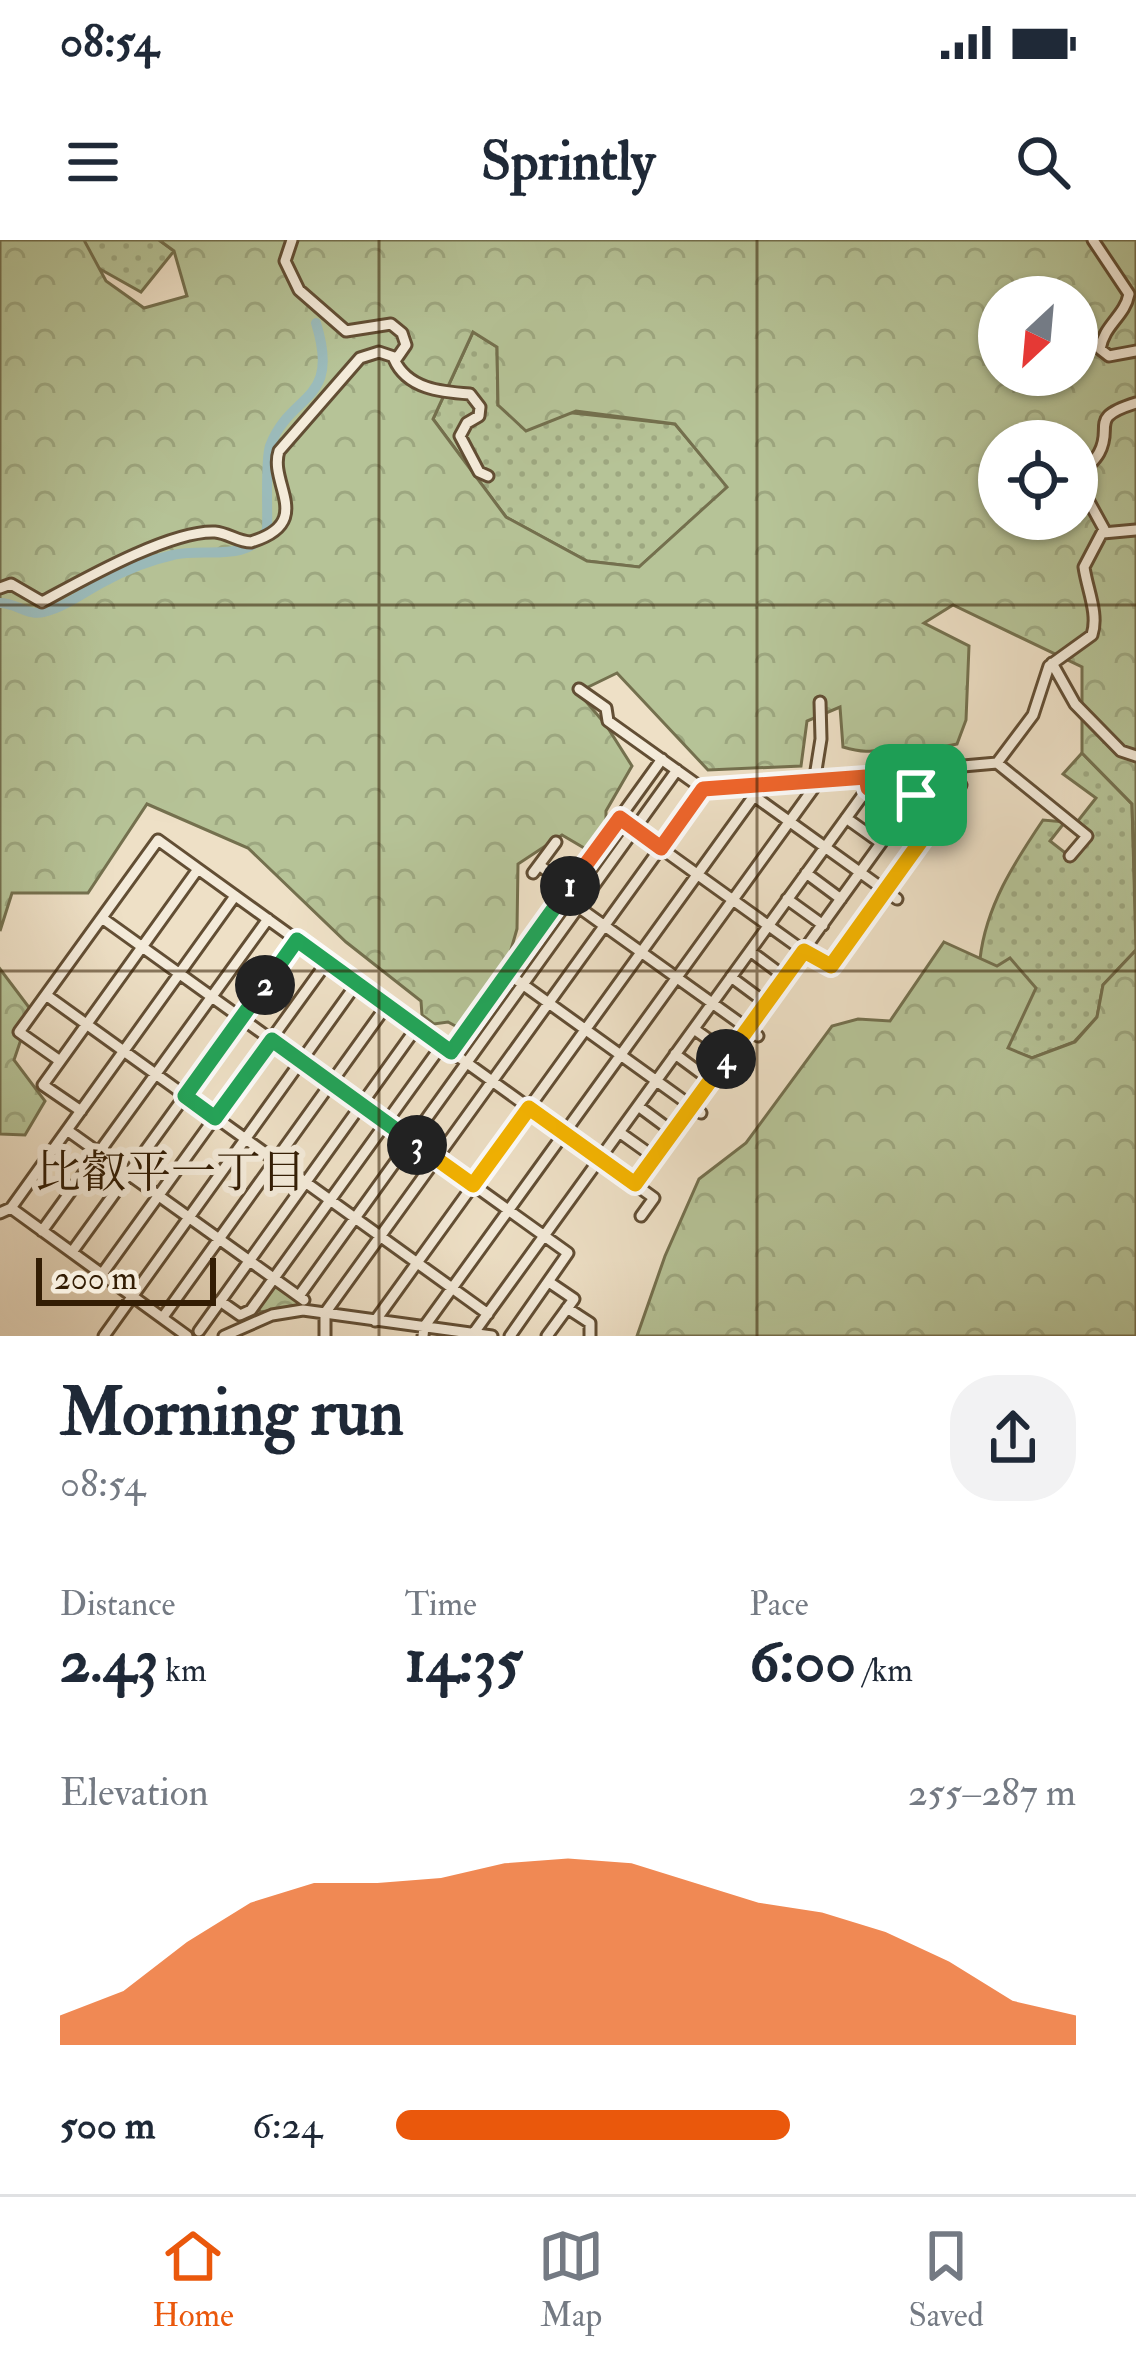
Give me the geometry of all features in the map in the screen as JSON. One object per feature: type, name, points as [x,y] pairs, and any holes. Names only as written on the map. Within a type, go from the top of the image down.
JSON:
[{"type":"street","points":[[292,240],[286,266],[299,290],[346,331],[394,325],[406,342],[394,359]]},
{"type":"street","points":[[1093,240],[1129,294],[1124,309],[1107,327],[1102,352],[1115,356],[1136,350]]},
{"type":"street","points":[[0,587],[11,584],[42,602],[105,568],[164,544],[216,532],[244,542],[269,534],[284,516],[287,499],[276,466],[279,451],[360,358],[380,352],[394,359],[400,373],[410,379],[439,392],[470,394],[480,407],[479,416],[467,423],[460,436],[479,472],[488,476]]},
{"type":"street","points":[[580,689],[606,708],[608,721],[703,789],[753,791],[816,781],[867,782],[997,763],[1033,715],[1052,663],[1092,635],[1096,620],[1087,601],[1084,567],[1103,532],[1080,477],[1100,451],[1108,416],[1136,403]]},
{"type":"street","points":[[1103,532],[1136,530]]},
{"type":"street","points":[[1052,663],[1075,704],[1114,746],[1136,756]]},
{"type":"street","points":[[424,1332],[816,781],[820,702]]},
{"type":"street","points":[[220,1301],[240,1315],[251,1310],[386,1123],[507,974],[662,759]]},
{"type":"street","points":[[997,763],[1087,836],[1070,856]]},
{"type":"street","points":[[67,1130],[302,1298],[677,770]]},
{"type":"street","points":[[867,782],[903,814]]},
{"type":"street","points":[[473,1334],[846,818],[867,782]]},
{"type":"street","points":[[620,818],[831,966],[961,784]]},
{"type":"street","points":[[325,1336],[325,1313],[703,789]]},
{"type":"street","points":[[635,1184],[673,1132],[696,1110],[710,1080],[920,790],[956,824]]},
{"type":"street","points":[[753,791],[897,899]]},
{"type":"street","points":[[375,1321],[753,791]]},
{"type":"street","points":[[846,818],[881,843]]},
{"type":"street","points":[[59,1061],[19,1032],[158,840],[654,1198],[641,1216]]},
{"type":"street","points":[[556,842],[536,869],[604,926],[758,1036]]},
{"type":"street","points":[[81,1111],[43,1085],[198,869]]},
{"type":"street","points":[[806,873],[841,899]]},
{"type":"street","points":[[187,1336],[42,1231],[5,1211],[235,896]]},
{"type":"street","points":[[787,899],[823,925]]},
{"type":"street","points":[[102,918],[568,1253],[510,1336]]},
{"type":"street","points":[[42,1231],[268,920]]},
{"type":"street","points":[[72,1252],[297,940]]},
{"type":"street","points":[[750,951],[785,977]]},
{"type":"street","points":[[102,1274],[327,962]]},
{"type":"street","points":[[507,974],[696,1110]]},
{"type":"street","points":[[731,977],[766,1003]]},
{"type":"street","points":[[104,1336],[356,983]]},
{"type":"street","points":[[46,995],[488,1314]]},
{"type":"street","points":[[163,1317],[387,1005]]},
{"type":"street","points":[[199,1330],[417,1027]]},
{"type":"street","points":[[694,1029],[729,1054]]},
{"type":"street","points":[[675,1054],[710,1080]]},
{"type":"street","points":[[638,1106],[673,1132]]},
{"type":"street","points":[[619,1132],[655,1157]]},
{"type":"street","points":[[548,1336],[574,1299],[549,1282]]},
{"type":"street","points":[[567,1308],[590,1323],[590,1336]]},
{"type":"street","points":[[226,1335],[282,1312],[325,1313],[424,1332],[491,1336]]},
{"type":"green space","points":[[0,240],[84,240],[106,281],[144,308],[187,296],[174,251],[159,240],[1136,240],[1136,927],[1132,804],[1082,753],[1082,667],[953,605],[924,623],[969,646],[966,720],[957,744],[868,751],[843,747],[840,707],[807,721],[801,766],[708,770],[617,673],[578,692],[632,766],[606,811],[606,833],[591,852],[562,835],[518,864],[517,929],[505,970],[463,1030],[448,1022],[434,1024],[422,1015],[421,1001],[346,942],[248,848],[147,804],[88,893],[12,893],[0,931]],"holes":[[[473,332],[497,347],[498,405],[526,431],[576,411],[675,424],[727,487],[639,567],[587,561],[506,517],[433,419]]]},
{"type":"green space","points":[[80,240],[159,240],[174,251],[141,292],[91,264]]},
{"type":"green space","points":[[473,332],[497,347],[498,405],[675,424],[728,487],[639,567],[587,561],[506,517],[433,419]]},
{"type":"green space","points":[[1082,753],[1132,804],[1136,950],[1103,985],[1097,1017],[1074,1042],[1032,1058],[1008,1049],[997,967],[980,959],[983,940],[1012,869],[1043,820],[1065,822],[1050,841],[1073,859],[1092,836],[1077,822],[1096,798],[1063,774]]},
{"type":"green space","points":[[944,942],[997,966],[1010,958],[1036,988],[1008,1048],[1032,1058],[1075,1042],[1097,1017],[1103,985],[1136,950],[1136,1336],[637,1336],[699,1179],[746,1143],[832,1026],[858,1019],[890,1021]]},
{"type":"green space","points":[[0,969],[31,1010],[14,1060],[45,1101],[25,1135],[0,1134]]},
{"type":"green space","points":[[274,1282],[302,1301],[301,1306],[260,1312],[257,1306]]},
{"type":"waterway","points":[[0,603],[44,612],[155,560],[237,551],[258,541],[267,530],[270,446],[279,428],[318,383],[322,369],[316,323]]},
{"type":"district","name":"比叡平一丁目","points":[[171,1171]]},
{"type":"route","points":[[866,777],[868,788],[903,814],[916,795],[941,813],[831,966],[804,951],[635,1184],[529,1108],[473,1185],[272,1040],[215,1118],[185,1096],[297,940],[451,1052],[620,818],[661,848],[703,789],[866,777]]}]
